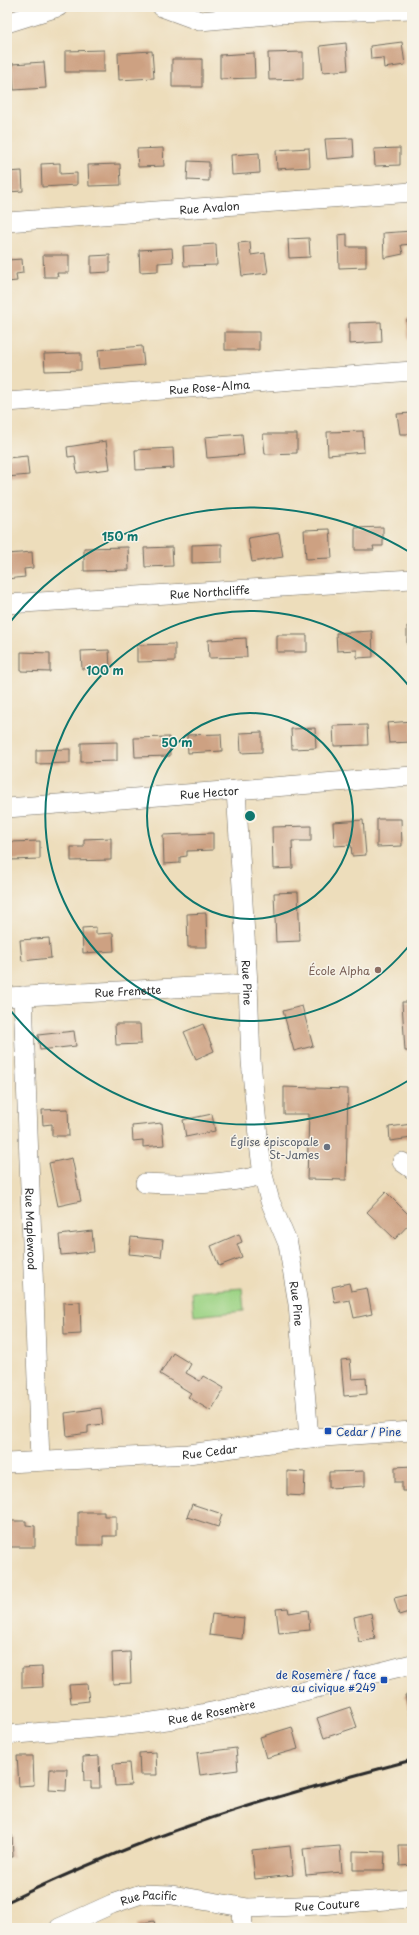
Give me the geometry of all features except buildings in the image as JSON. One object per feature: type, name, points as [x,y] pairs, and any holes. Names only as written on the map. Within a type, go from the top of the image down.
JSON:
[{"type":"street","points":[[7,23],[58,7]]},
{"type":"street","points":[[162,7],[200,21],[279,14],[412,8]]},
{"type":"street","name":"Rue Avalon","points":[[7,222],[412,192]]},
{"type":"street","name":"Rue Rose-Alma","points":[[7,402],[412,371]]},
{"type":"street","name":"Rue Northcliffe","points":[[7,604],[412,579]]},
{"type":"street","name":"Rue Hector","points":[[7,808],[412,776]]},
{"type":"street","name":"Rue Pine","points":[[236,790],[248,984],[251,1061],[263,1175],[270,1201],[288,1244],[298,1304],[309,1438]]},
{"type":"street","name":"Rue Frenette","points":[[15,997],[248,984]]},
{"type":"street","name":"Rue Maplewood","points":[[15,997],[40,1461]]},
{"type":"street","points":[[145,1183],[175,1185],[220,1184],[263,1175]]},
{"type":"street","name":"Rue Cedar","points":[[7,1463],[188,1454],[309,1438],[412,1431]]},
{"type":"street","name":"Rue de Rosemère","points":[[7,1735],[138,1724],[199,1714],[278,1697],[412,1664]]},
{"type":"street","name":"Rue Pacific","points":[[59,1928],[112,1904],[141,1894],[172,1895],[242,1908]]},
{"type":"street","name":"Rue Couture","points":[[242,1908],[320,1905],[412,1898]]},
{"type":"street","points":[[242,1908],[243,1928]]},
{"type":"green space","points":[[242,1288],[244,1311],[194,1316],[192,1292]]},
{"type":"railway","points":[[7,1902],[102,1859],[226,1813],[412,1760]]},
{"type":"place","name":"École Alpha","points":[[378,970]]},
{"type":"place","name":"Église épiscopale St-James","points":[[327,1147]]},
{"type":"place","name":"Cedar / Pine","points":[[328,1431]]},
{"type":"place","name":"de Rosemère / face au civique #249","points":[[384,1680]]}]
